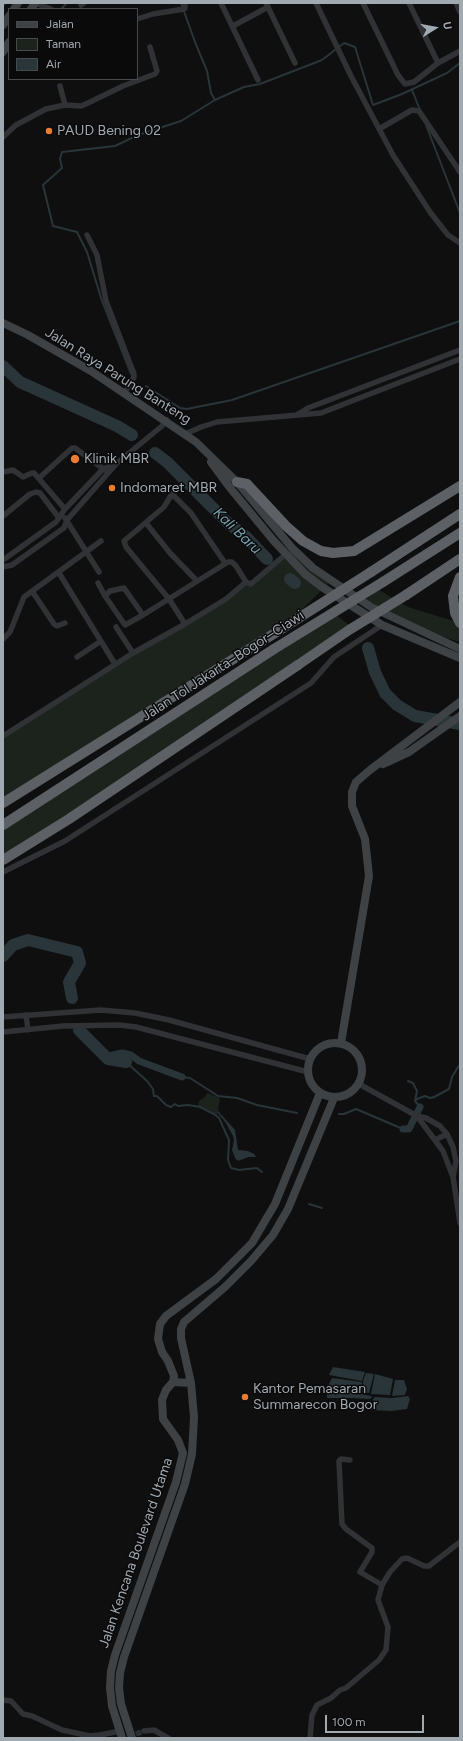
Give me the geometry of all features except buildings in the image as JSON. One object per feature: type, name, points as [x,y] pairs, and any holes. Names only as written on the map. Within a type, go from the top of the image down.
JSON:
[{"type":"highway","points":[[234,486],[247,484],[302,541],[321,551],[333,553],[354,551],[460,486]]},
{"type":"highway","name":"Jalan Tol Jakarta–Bogor–Ciawi","points":[[3,803],[283,628],[460,514]]},
{"type":"highway","name":"Jalan Tol Jakarta–Bogor–Ciawi","points":[[3,825],[274,649],[460,533]]},
{"type":"highway","points":[[3,860],[69,819],[349,630],[406,595],[460,559]]},
{"type":"highway","points":[[460,577],[453,596],[455,613],[460,624]]},
{"type":"street","points":[[35,3],[50,8]]},
{"type":"street","points":[[221,3],[258,80]]},
{"type":"street","points":[[316,3],[351,76],[393,155],[430,212],[448,235],[460,243]]},
{"type":"street","points":[[363,3],[398,75],[405,84],[414,82],[438,63],[460,51]]},
{"type":"street","points":[[409,3],[438,63]]},
{"type":"street","points":[[456,3],[460,11]]},
{"type":"street","points":[[233,26],[267,5],[295,63]]},
{"type":"street","points":[[138,19],[183,7]]},
{"type":"street","points":[[3,137],[16,125],[46,109],[65,105],[81,106],[123,86],[155,74],[157,71],[150,47]]},
{"type":"street","points":[[60,86],[65,105]]},
{"type":"street","points":[[379,129],[412,110],[420,111],[460,172]]},
{"type":"street","points":[[86,234],[97,255],[106,301],[134,374],[134,377],[125,392]]},
{"type":"street","name":"Jalan Raya Parung Banteng","points":[[3,323],[47,345],[125,392],[164,423],[185,434],[196,442],[234,486],[313,568],[371,607],[460,649]]},
{"type":"street","points":[[298,414],[308,408],[460,350]]},
{"type":"street","points":[[185,434],[217,422],[321,413],[460,359]]},
{"type":"street","points":[[3,567],[12,565],[64,528],[67,520],[119,462],[164,423]]},
{"type":"street","points":[[39,478],[72,448],[75,448],[108,474]]},
{"type":"street","points":[[3,560],[52,526],[103,469],[119,462]]},
{"type":"street","points":[[3,472],[13,470],[23,477],[32,473],[37,475],[62,514]]},
{"type":"street","name":"Jalan Raya Parung Banteng","points":[[234,486],[284,557],[322,587],[382,625],[460,658]]},
{"type":"street","points":[[3,516],[30,494],[36,492],[40,493],[67,520],[99,572]]},
{"type":"street","points":[[185,624],[169,600],[124,544],[124,541],[164,507],[172,494],[191,513],[225,563]]},
{"type":"street","points":[[146,523],[170,553],[197,581]]},
{"type":"street","points":[[3,639],[10,632],[24,597],[101,541]]},
{"type":"street","points":[[3,736],[115,664],[226,599],[284,557]]},
{"type":"street","points":[[98,583],[124,624],[127,624],[169,600],[225,563],[232,562],[248,583]]},
{"type":"street","points":[[59,573],[115,664]]},
{"type":"street","points":[[105,596],[110,591],[124,588],[143,615]]},
{"type":"street","points":[[32,590],[54,624],[57,626],[65,623]]},
{"type":"street","points":[[3,872],[65,841],[310,683],[334,656],[382,625]]},
{"type":"street","points":[[116,627],[133,653]]},
{"type":"street","points":[[77,657],[101,641]]},
{"type":"street","points":[[449,653],[460,664]]},
{"type":"street","points":[[341,1043],[369,876],[366,839],[352,806],[352,792],[356,782],[370,770],[458,702]]},
{"type":"street","points":[[370,770],[409,752],[460,716]]},
{"type":"street","points":[[3,1017],[101,1010],[135,1013],[169,1020],[310,1059]]},
{"type":"street","points":[[26,1015],[28,1030]]},
{"type":"street","points":[[3,1032],[105,1024],[136,1027],[308,1072]]},
{"type":"street","points":[[341,1043],[354,1050],[359,1056],[363,1070],[359,1084],[348,1094],[334,1098],[320,1093],[310,1080],[308,1072],[310,1059],[316,1051],[324,1045],[341,1043]]},
{"type":"street","points":[[359,1084],[417,1116],[426,1118],[440,1126],[447,1134],[453,1147],[456,1161],[453,1177]]},
{"type":"street","points":[[191,1383],[173,1382],[172,1370],[162,1352],[158,1339],[160,1324],[166,1316],[216,1279],[252,1243],[275,1204],[320,1093]]},
{"type":"street","name":"Jalan Kencana Boulevard Utama","points":[[132,1738],[121,1704],[119,1688],[120,1673],[126,1650],[185,1484],[192,1454],[194,1417],[191,1383],[181,1338],[181,1329],[184,1322],[225,1287],[273,1236],[288,1209],[334,1098]]},
{"type":"street","points":[[417,1116],[443,1151],[453,1177],[460,1223]]},
{"type":"street","points":[[435,1140],[447,1134]]},
{"type":"street","name":"Jalan Kencana Boulevard Utama","points":[[121,1734],[112,1706],[110,1688],[115,1655],[176,1482],[183,1453],[178,1440],[163,1419],[162,1400],[166,1390],[173,1382]]},
{"type":"street","points":[[183,1453],[192,1454]]},
{"type":"street","points":[[350,1460],[341,1459],[339,1461],[342,1524],[346,1529],[372,1548],[372,1552],[360,1573],[382,1585]]},
{"type":"street","points":[[310,1738],[312,1715],[317,1705],[331,1698],[340,1690],[346,1688],[379,1660],[386,1650],[388,1627],[378,1600],[382,1585],[390,1572],[402,1559],[407,1558],[424,1566],[429,1566],[460,1542]]},
{"type":"street","points":[[3,1700],[11,1701],[23,1714],[32,1716],[62,1730],[101,1737],[121,1734]]},
{"type":"street","points":[[144,1731],[154,1730],[168,1738]]},
{"type":"green space","points":[[293,549],[331,581],[283,628],[3,803],[3,738],[133,653],[185,624],[239,587],[251,584]]},
{"type":"green space","points":[[379,590],[408,607],[460,623],[460,642],[394,622],[363,601]]},
{"type":"green space","points":[[332,612],[353,628],[3,860],[3,825]]},
{"type":"green space","points":[[207,1093],[220,1098],[217,1116],[209,1110],[198,1106],[199,1101],[205,1097]]},
{"type":"water","points":[[218,1111],[235,1130],[238,1150],[248,1151],[256,1157],[248,1157],[238,1161],[235,1158],[232,1150],[234,1140],[233,1136],[226,1123],[217,1112]]},
{"type":"water","points":[[333,1367],[365,1372],[362,1381],[329,1375]]},
{"type":"water","points":[[366,1373],[374,1374],[369,1393],[362,1392],[363,1381]]},
{"type":"water","points":[[375,1374],[393,1379],[390,1395],[371,1394]]},
{"type":"water","points":[[332,1378],[362,1382],[361,1391],[328,1386]]},
{"type":"water","points":[[395,1380],[404,1380],[407,1389],[405,1395],[392,1396]]},
{"type":"water","points":[[329,1387],[371,1396],[372,1398],[327,1398]]},
{"type":"water","points":[[408,1396],[410,1399],[407,1409],[391,1411],[371,1410],[373,1399],[375,1397],[392,1398]]},
{"type":"waterway","points":[[62,8],[67,3]]},
{"type":"waterway","points":[[131,374],[102,301],[87,252],[77,232],[53,226],[43,185],[62,168],[60,159],[62,152],[115,146],[138,135],[181,121],[215,100],[211,93],[207,71],[181,3]]},
{"type":"waterway","points":[[215,100],[244,87],[260,84],[322,60],[344,43],[355,47],[373,105],[402,94],[447,73],[460,63]]},
{"type":"waterway","points":[[412,90],[420,110]]},
{"type":"waterway","points":[[426,125],[460,213]]},
{"type":"waterway","points":[[146,386],[180,408],[187,409],[232,400],[460,321]]},
{"type":"waterway","name":"Kali Baru","points":[[3,366],[20,382],[117,426],[132,435]]},
{"type":"waterway","name":"Kali Baru","points":[[155,453],[167,462],[227,522],[246,537],[267,559]]},
{"type":"waterway","name":"Kali Baru","points":[[290,579],[295,583]]},
{"type":"waterway","name":"Kali Baru","points":[[368,648],[375,672],[385,693],[397,705],[415,716],[460,724]]},
{"type":"waterway","points":[[3,956],[13,945],[28,940],[77,952],[80,963],[69,982],[72,998]]},
{"type":"waterway","points":[[79,1030],[108,1059],[126,1062]]},
{"type":"waterway","points":[[104,1057],[122,1053],[131,1055],[139,1061],[182,1077]]},
{"type":"waterway","points":[[126,1062],[147,1081],[153,1089],[154,1096],[157,1096],[166,1105],[171,1107],[175,1104],[178,1106],[188,1105],[200,1107],[219,1118],[229,1140],[228,1160],[231,1168],[239,1170],[257,1168],[262,1172]]},
{"type":"waterway","points":[[420,1107],[415,1101],[417,1099],[425,1096],[430,1098],[434,1097],[449,1089],[452,1077],[460,1065]]},
{"type":"waterway","points":[[182,1077],[190,1078],[218,1096],[237,1098],[257,1105],[297,1113]]},
{"type":"waterway","points":[[408,1081],[413,1083],[417,1091],[415,1101]]},
{"type":"waterway","points":[[403,1129],[409,1129],[420,1107]]},
{"type":"waterway","points":[[339,1114],[344,1114],[356,1109],[403,1129]]},
{"type":"waterway","points":[[309,1204],[322,1208]]},
{"type":"tunnel","points":[[128,1737],[144,1731]]},
{"type":"place","name":"PAUD Bening 02","points":[[49,131]]},
{"type":"place","name":"Klinik MBR","points":[[75,459]]},
{"type":"place","name":"Indomaret MBR","points":[[112,488]]},
{"type":"place","name":"Kantor Pemasaran Summarecon Bogor","points":[[245,1397]]}]
